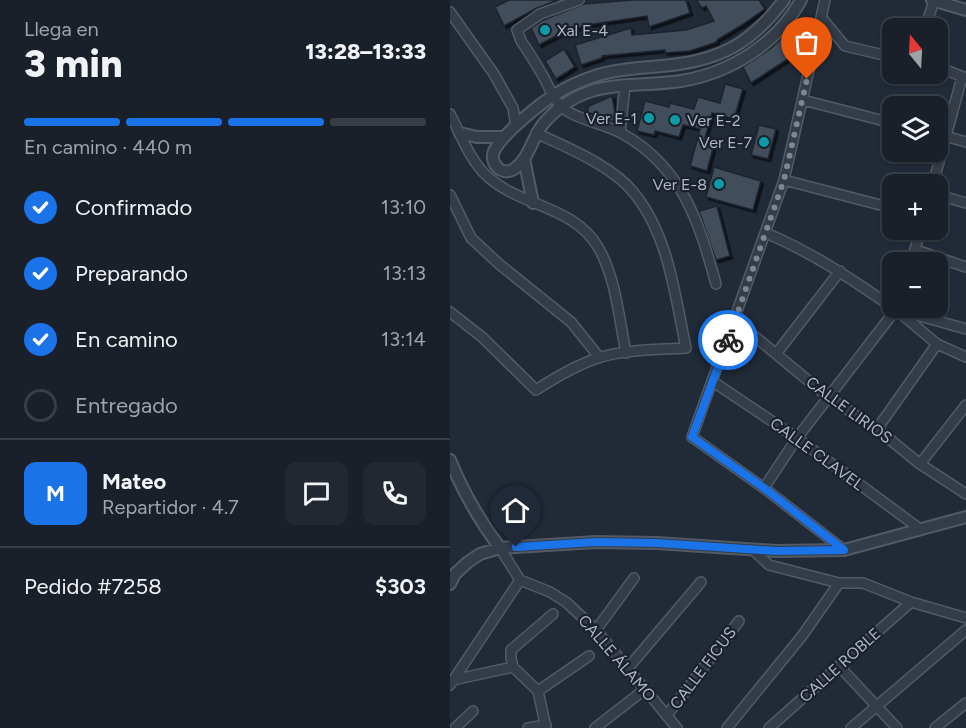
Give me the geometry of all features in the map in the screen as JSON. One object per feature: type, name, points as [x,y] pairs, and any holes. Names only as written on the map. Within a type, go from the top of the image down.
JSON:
[{"type":"street","points":[[579,0],[540,14],[517,30],[560,106],[591,122],[620,132],[644,147],[679,185],[700,228],[716,284]]},
{"type":"street","points":[[784,0],[769,20],[744,42],[716,56],[680,64],[600,75],[553,94],[503,137],[493,153],[493,160],[501,170],[513,170],[524,159],[536,133],[560,106],[583,93],[625,85],[681,81],[711,74],[735,64],[762,47],[781,28],[801,0]]},
{"type":"street","points":[[825,0],[784,180],[692,437],[764,488],[844,550]]},
{"type":"street","points":[[928,18],[933,0],[966,10]]},
{"type":"street","points":[[450,12],[494,74],[513,108],[516,126]]},
{"type":"street","points":[[821,17],[845,46],[882,55]]},
{"type":"street","points":[[948,71],[964,77],[948,119]]},
{"type":"street","points":[[620,132],[625,85]]},
{"type":"street","points":[[803,100],[882,120]]},
{"type":"street","points":[[513,108],[528,114]]},
{"type":"street","points":[[450,114],[474,160],[487,176],[510,192],[533,203],[559,211],[580,226],[598,245],[608,267],[626,353]]},
{"type":"street","points":[[460,133],[503,137]]},
{"type":"street","points":[[450,312],[482,337],[536,390],[562,374],[599,357],[686,348],[664,250],[650,218],[633,192],[608,171],[536,133]]},
{"type":"street","points":[[948,137],[966,142]]},
{"type":"street","points":[[524,159],[533,203]]},
{"type":"street","points":[[784,180],[882,205]]},
{"type":"street","points":[[948,198],[966,203]]},
{"type":"street","points":[[451,199],[471,238],[499,264],[571,322],[599,357]]},
{"type":"street","points":[[766,233],[802,249],[882,299]]},
{"type":"street","points":[[918,240],[916,250],[966,267]]},
{"type":"street","points":[[776,354],[840,271]]},
{"type":"street","points":[[764,488],[796,438],[888,318]]},
{"type":"street","points":[[907,318],[937,344],[966,357]]},
{"type":"street","points":[[929,318],[966,329]]},
{"type":"street","name":"CALLE LIRIOS","points":[[735,320],[828,398],[877,429],[920,464],[965,492]]},
{"type":"street","points":[[877,429],[937,344]]},
{"type":"street","name":"CALLE CLAVEL","points":[[712,381],[796,438],[920,529]]},
{"type":"street","points":[[920,464],[966,405]]},
{"type":"street","points":[[450,460],[460,486],[472,507],[520,579],[451,683]]},
{"type":"street","points":[[450,584],[455,574],[468,562],[500,548],[596,542],[776,551],[844,550],[966,517]]},
{"type":"street","points":[[752,549],[769,565],[839,583],[863,583],[911,602],[966,618]]},
{"type":"street","points":[[596,630],[634,578]]},
{"type":"street","name":"CALLE ÁLAMO","points":[[520,579],[566,602],[596,630],[677,728]]},
{"type":"street","points":[[628,668],[701,582]]},
{"type":"street","points":[[727,728],[802,636],[839,583]]},
{"type":"street","name":"CALLE ROBLE","points":[[769,728],[911,602]]},
{"type":"street","points":[[528,728],[546,726],[538,691],[513,667],[512,650],[553,614]]},
{"type":"street","name":"CALLE FICUS","points":[[667,715],[739,621]]},
{"type":"street","points":[[851,728],[966,630]]},
{"type":"street","points":[[538,691],[589,656]]},
{"type":"street","points":[[451,683],[513,667]]},
{"type":"street","points":[[840,667],[897,728]]},
{"type":"street","points":[[594,728],[644,690]]},
{"type":"street","points":[[936,728],[966,703]]},
{"type":"street","points":[[454,728],[473,711]]},
{"type":"building","points":[[509,0],[558,0],[537,8],[504,26],[495,7]]},
{"type":"building","points":[[632,0],[686,0],[690,13],[649,27],[647,16],[587,25],[562,33],[539,45],[531,28],[543,20],[584,4]]},
{"type":"building","points":[[696,0],[759,0],[765,9],[717,42],[690,51],[665,53],[665,50],[602,56],[602,58],[581,65],[575,45],[631,28],[632,35],[686,30],[714,21],[706,6],[702,8]]},
{"type":"building","points":[[782,38],[794,55],[751,83],[743,67]]},
{"type":"building","points":[[564,49],[575,67],[556,79],[545,61]]},
{"type":"building","points":[[725,84],[743,89],[734,119],[712,113],[705,138],[715,141],[707,171],[690,166],[700,129],[683,125],[679,137],[655,131],[654,135],[637,131],[645,101],[669,107],[670,103],[694,109],[698,97],[720,103]]},
{"type":"building","points":[[612,96],[615,112],[613,122],[587,112],[589,106]]},
{"type":"building","name":"Ver E-7","points":[[759,125],[776,129],[768,159],[751,155]]},
{"type":"building","points":[[714,167],[761,181],[753,210],[706,197]]},
{"type":"building","points":[[717,206],[730,256],[716,260],[699,211]]},
{"type":"way so far","points":[[728,340],[784,180],[807,79]]},
{"type":"place","name":"Xal E-4","points":[[545,30]]},
{"type":"place","name":"Ver E-1","points":[[649,118]]},
{"type":"place","name":"Ver E-2","points":[[675,120]]},
{"type":"place","name":"Ver E-7","points":[[764,142]]},
{"type":"place","name":"Ver E-8","points":[[719,184]]},
{"type":"route","points":[[516,547],[596,542],[657,543],[776,551],[844,550],[764,488],[692,437],[728,340]]}]
